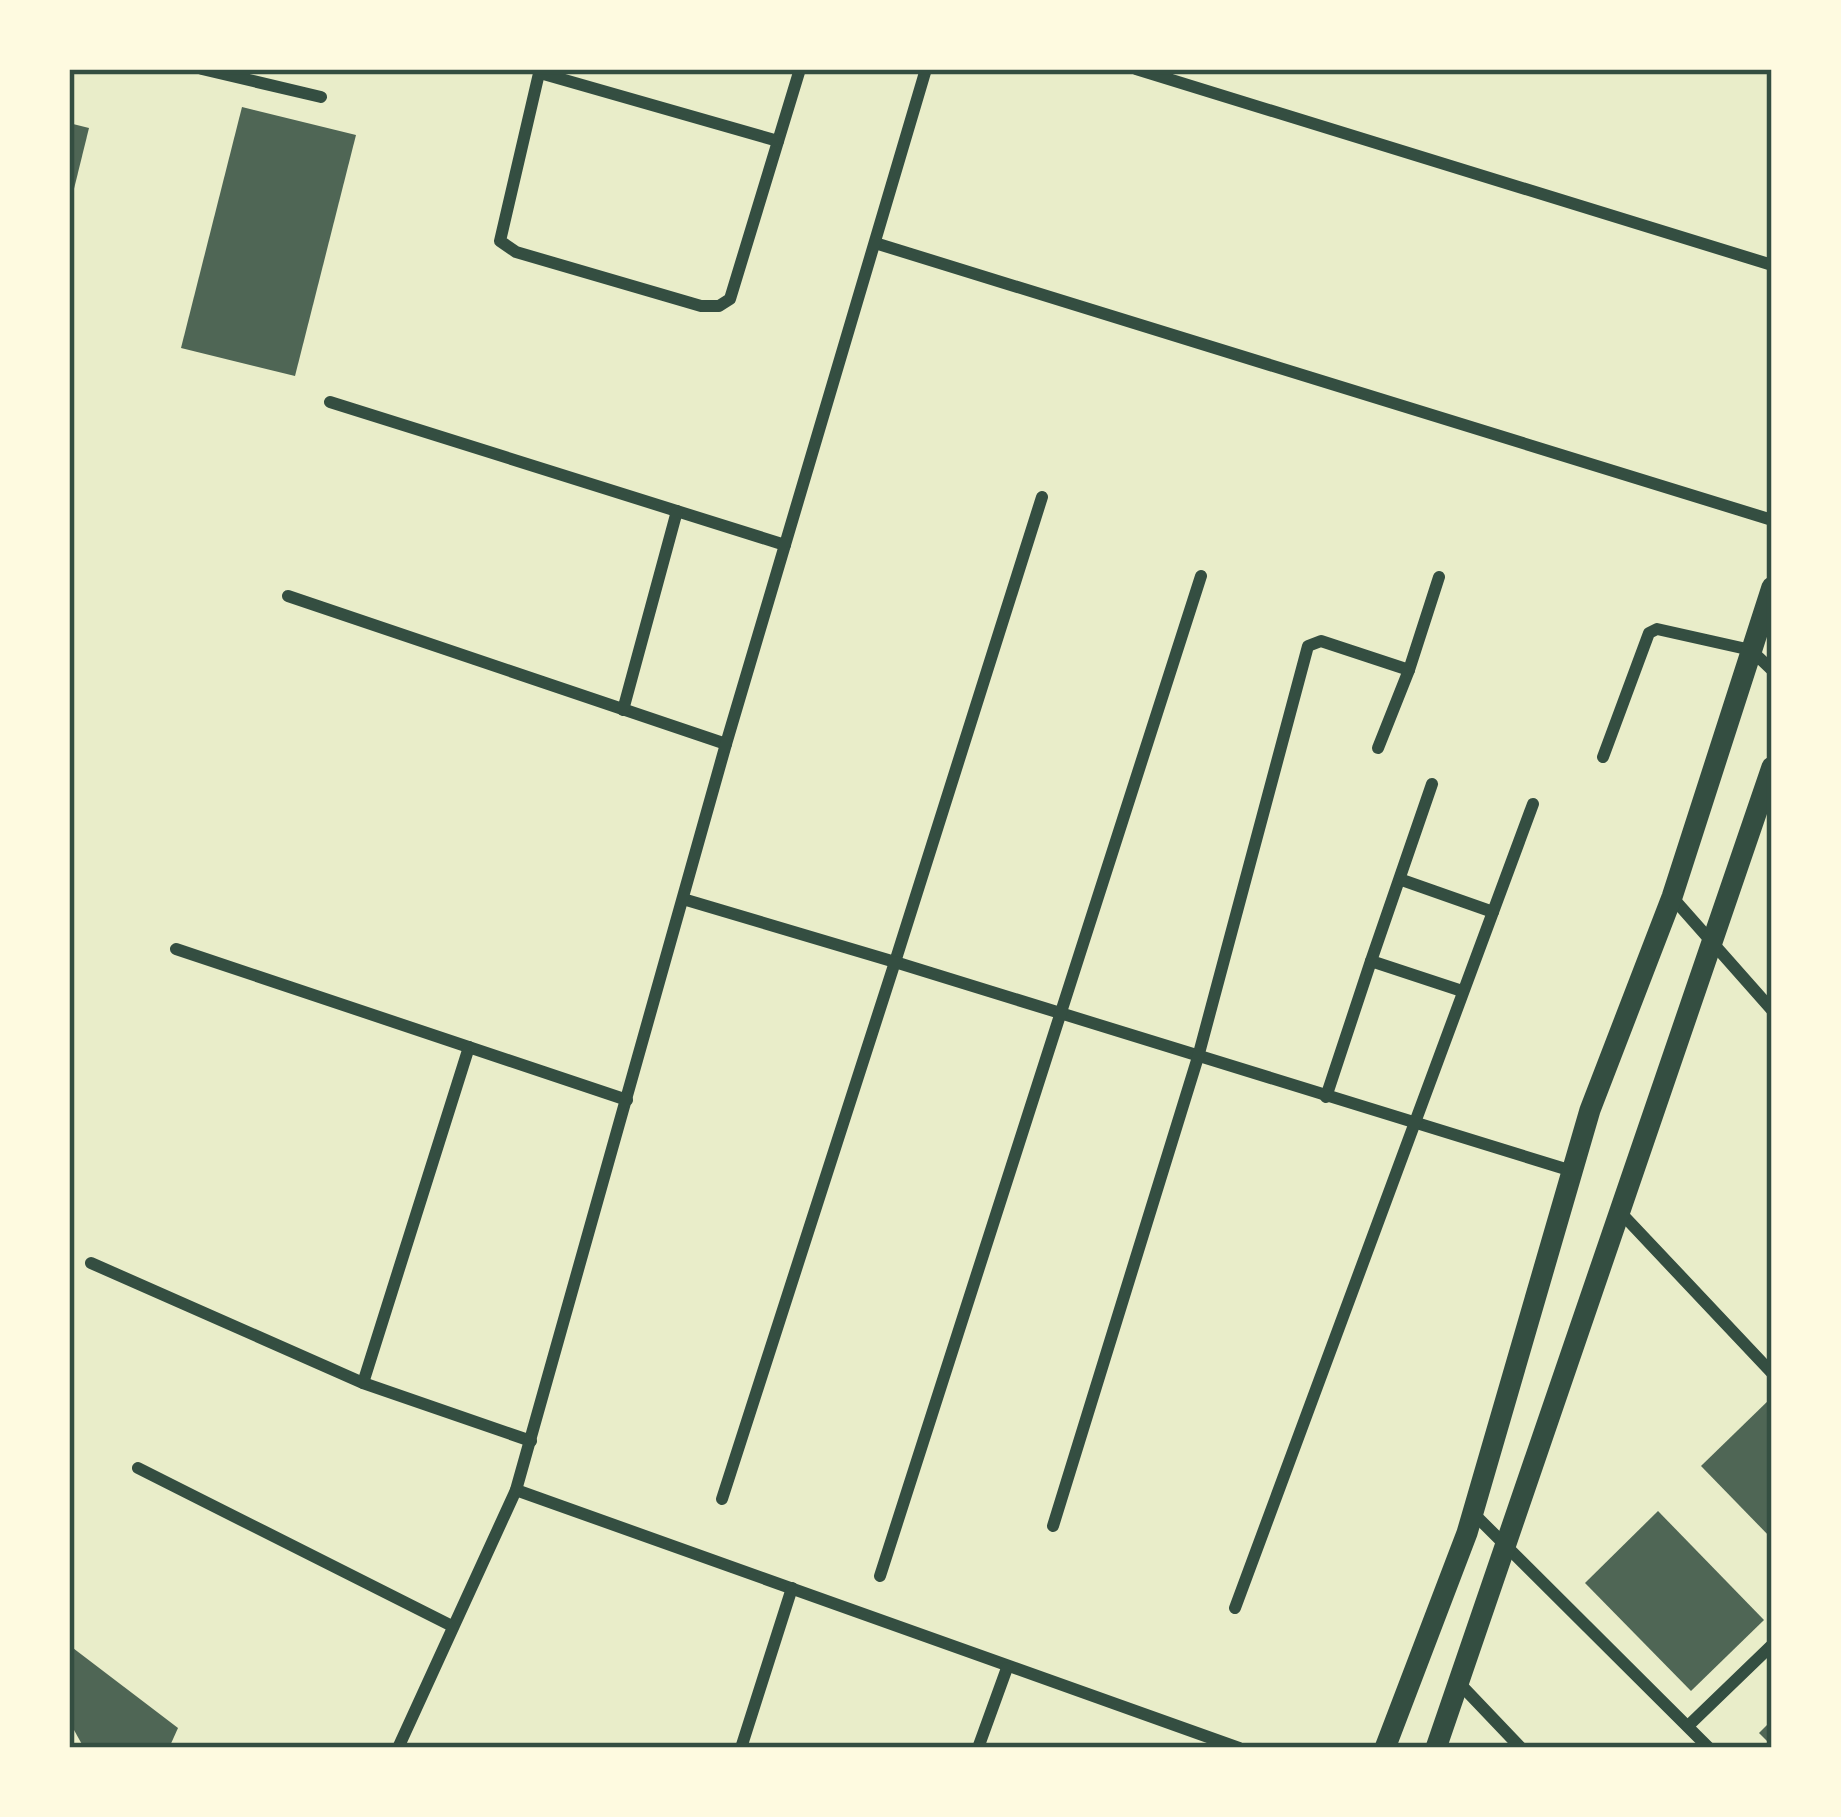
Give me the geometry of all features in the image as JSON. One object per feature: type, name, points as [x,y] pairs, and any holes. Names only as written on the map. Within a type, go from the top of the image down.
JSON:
[{"type":"street","points":[[202,69],[321,97]]},
{"type":"street","points":[[778,141],[540,71],[500,242],[516,252],[701,306],[719,306],[730,298],[778,141],[800,69]]},
{"type":"street","points":[[398,1748],[450,1625],[516,1490],[532,1441],[726,744],[926,69]]},
{"type":"street","points":[[1136,69],[1772,265]]},
{"type":"street","points":[[874,243],[1772,520]]},
{"type":"street","points":[[330,402],[785,545]]},
{"type":"street","points":[[722,1499],[1042,497]]},
{"type":"street","points":[[623,710],[677,511]]},
{"type":"street","points":[[880,1576],[1201,576]]},
{"type":"street","points":[[1378,748],[1438,577]]},
{"type":"street","points":[[1385,1748],[1473,1513],[1572,1171],[1672,897],[1772,587]]},
{"type":"street","points":[[289,596],[726,744]]},
{"type":"street","points":[[1603,757],[1649,633],[1657,629],[1751,650],[1772,670]]},
{"type":"street","points":[[1053,1526],[1198,1057],[1307,646],[1322,641],[1408,670]]},
{"type":"street","points":[[1436,1748],[1772,767]]},
{"type":"street","points":[[1326,1096],[1432,784]]},
{"type":"street","points":[[1235,1608],[1533,804]]},
{"type":"street","points":[[1402,880],[1493,912]]},
{"type":"street","points":[[1672,897],[1772,1010]]},
{"type":"street","points":[[683,899],[1572,1171]]},
{"type":"street","points":[[176,949],[627,1100]]},
{"type":"street","points":[[1371,961],[1462,992]]},
{"type":"street","points":[[363,1383],[469,1047]]},
{"type":"street","points":[[1622,1214],[1772,1373]]},
{"type":"street","points":[[91,1263],[363,1383],[532,1441]]},
{"type":"street","points":[[138,1468],[450,1625]]},
{"type":"street","points":[[516,1490],[1239,1748]]},
{"type":"street","points":[[1473,1513],[1709,1748]]},
{"type":"street","points":[[742,1748],[792,1588]]},
{"type":"street","points":[[1688,1726],[1772,1645]]},
{"type":"street","points":[[978,1748],[1007,1668]]},
{"type":"street","points":[[1460,1684],[1521,1748]]},
{"type":"building","points":[[242,107],[356,135],[295,376],[181,348]]},
{"type":"building","points":[[69,123],[89,128],[71,201],[69,201]]},
{"type":"building","points":[[1772,1397],[1772,1539],[1701,1466]]},
{"type":"building","points":[[1658,1511],[1764,1620],[1691,1691],[1585,1583]]},
{"type":"building","points":[[69,1645],[178,1728],[169,1748],[84,1748],[69,1721]]},
{"type":"building","points":[[1772,1720],[1772,1746],[1759,1733]]}]
